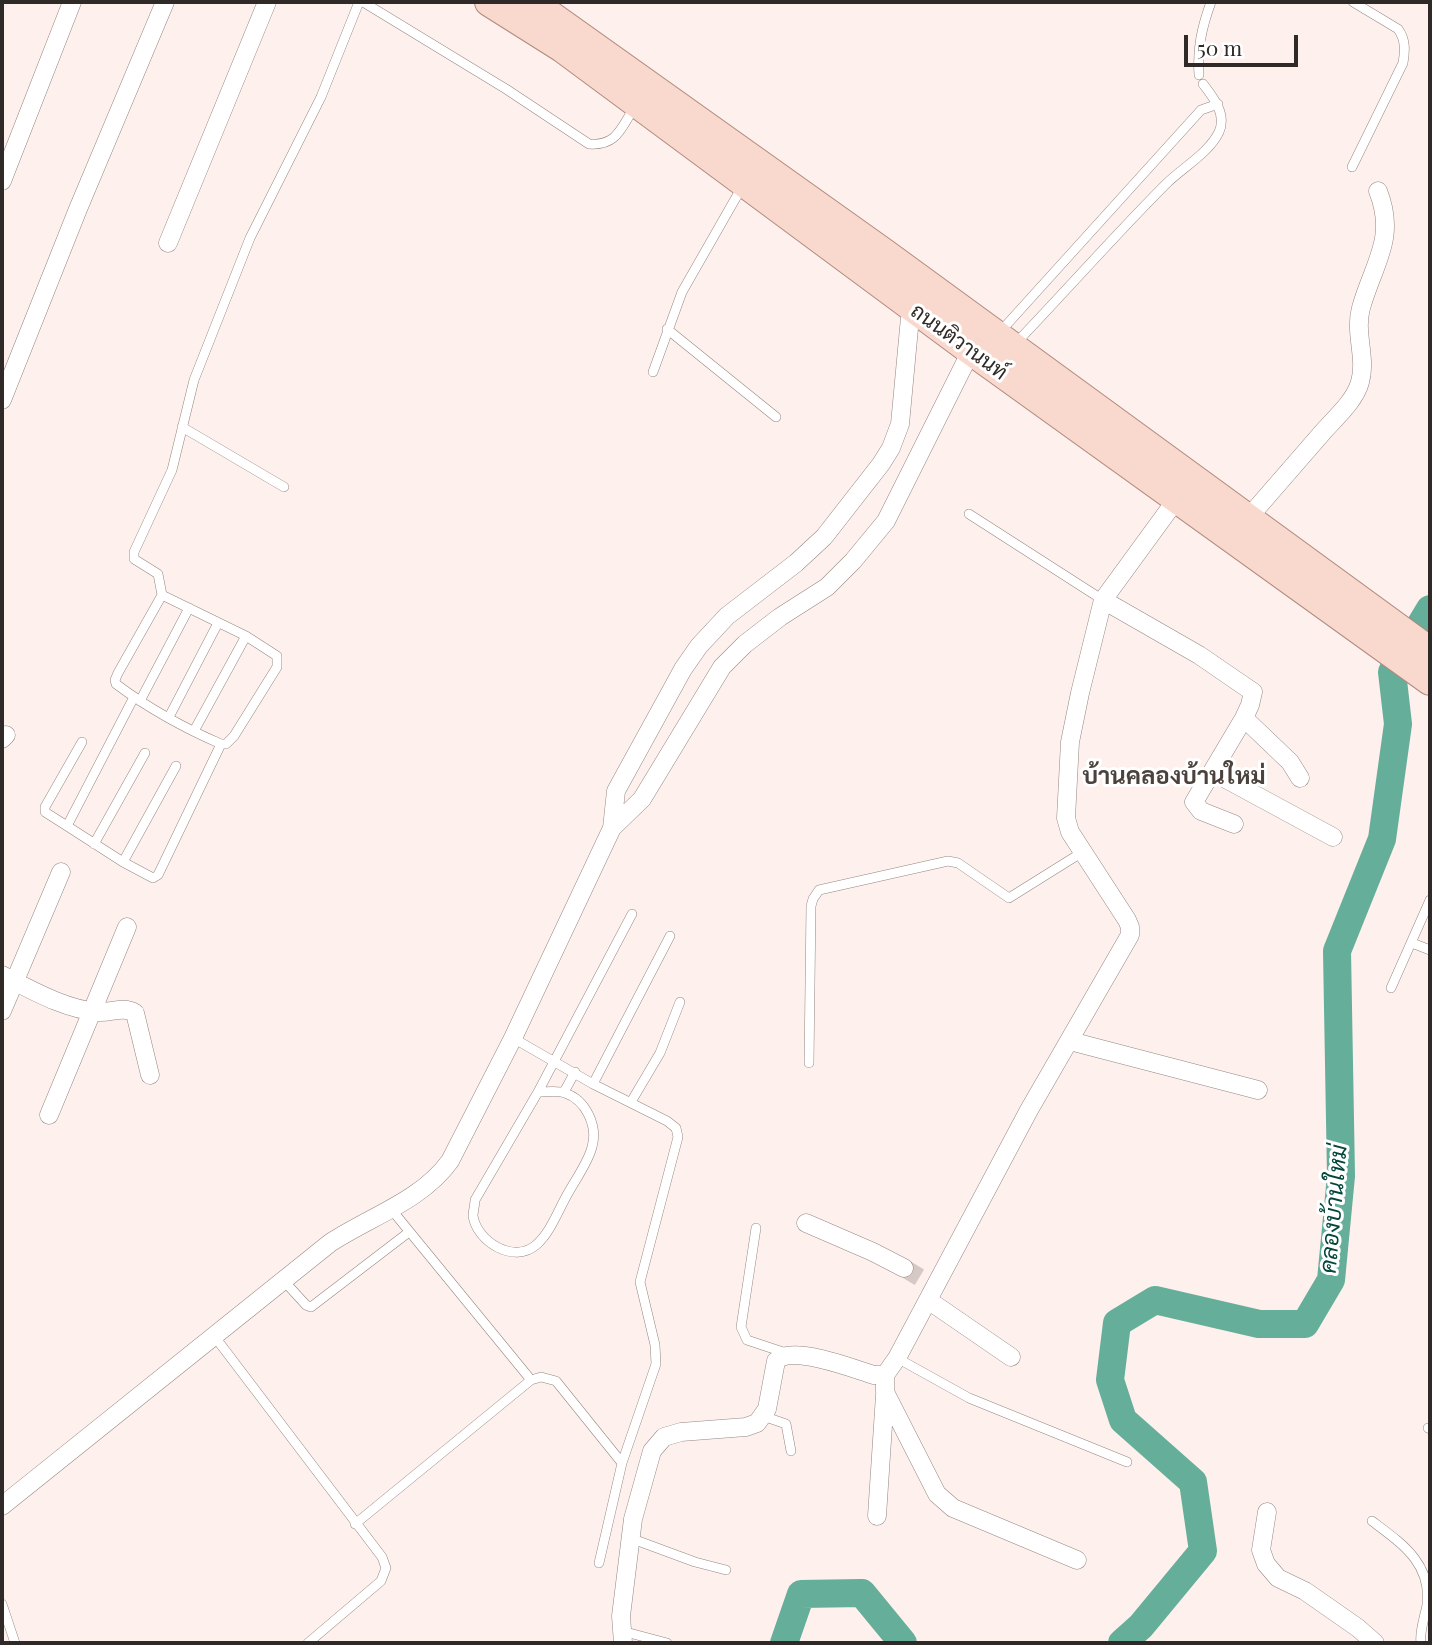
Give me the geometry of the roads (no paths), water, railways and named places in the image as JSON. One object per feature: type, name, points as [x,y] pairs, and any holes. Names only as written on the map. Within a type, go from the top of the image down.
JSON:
[{"type":"main road","name":"ถนนติวานนท์","points":[[489,2],[562,48],[1176,500],[1377,627],[1430,651]]},
{"type":"main road","name":"ถนนติวานนท์","points":[[532,2],[1249,517],[1377,627],[1430,681]]},
{"type":"street","points":[[2,181],[72,2]]},
{"type":"street","points":[[2,400],[68,233],[165,2]]},
{"type":"street","points":[[168,243],[267,2]]},
{"type":"street","points":[[1249,517],[1359,387],[1363,368],[1358,337],[1359,317],[1385,240],[1384,207],[1378,191]]},
{"type":"street","points":[[2,1506],[330,1243],[412,1197],[438,1178],[450,1161],[513,1038],[612,828],[617,791],[683,669],[699,646],[727,616],[796,563],[824,537],[891,448],[901,424],[911,307]]},
{"type":"street","points":[[612,828],[642,799],[722,667],[745,644],[780,617],[827,587],[886,521],[971,351]]},
{"type":"street","points":[[891,448],[915,464]]},
{"type":"street","points":[[877,1516],[885,1383],[931,1290],[1029,1110],[1130,935],[1127,920],[1081,853],[1070,832],[1066,818],[1070,743],[1103,600],[1176,500]]},
{"type":"street","points":[[1103,600],[1199,654],[1253,692],[1244,718],[1197,795],[1196,806],[1201,811],[1234,824]]},
{"type":"street","points":[[1244,718],[1290,762],[1300,778]]},
{"type":"street","points":[[1213,772],[1332,837]]},
{"type":"street","points":[[2,1011],[8,978],[61,872]]},
{"type":"street","points":[[48,1115],[127,927]]},
{"type":"street","points":[[8,978],[56,1001],[90,1011],[102,1013],[124,1009],[135,1013],[150,1075]]},
{"type":"street","points":[[1070,1041],[1258,1090]]},
{"type":"street","points":[[806,1223],[904,1268]]},
{"type":"street","points":[[931,1290],[1011,1357]]},
{"type":"street","points":[[622,1637],[621,1616],[633,1519],[652,1451],[664,1437],[681,1432],[746,1427],[757,1423],[767,1409],[776,1361],[788,1353],[874,1376],[885,1383],[937,1493],[944,1502],[1077,1560]]},
{"type":"street","points":[[1267,1512],[1261,1550],[1266,1564],[1278,1578],[1305,1591],[1375,1643]]},
{"type":"lane","points":[[162,595],[246,636],[277,656],[277,667],[234,736],[226,744],[194,731],[116,684],[115,680],[162,595],[158,574],[134,559],[134,552],[172,470],[194,380],[250,238],[321,97],[361,2],[506,89],[589,144],[612,141],[637,103]]},
{"type":"lane","points":[[1005,341],[1207,147],[1219,131],[1221,116],[1218,104],[1201,79],[1198,52],[1202,27],[1211,2]]},
{"type":"lane","points":[[1352,167],[1403,63],[1405,51],[1402,34],[1398,29],[1353,2]]},
{"type":"lane","points":[[1005,341],[1201,110],[1218,104]]},
{"type":"lane","points":[[653,372],[682,292],[744,182]]},
{"type":"lane","points":[[667,329],[776,417]]},
{"type":"lane","points":[[182,427],[284,488]]},
{"type":"lane","points":[[969,514],[1103,600]]},
{"type":"lane","points":[[67,826],[188,608]]},
{"type":"lane","points":[[169,717],[218,623]]},
{"type":"lane","points":[[194,731],[246,636]]},
{"type":"lane","points":[[82,742],[45,807],[45,812],[153,878],[158,875],[221,744]]},
{"type":"lane","points":[[94,844],[145,753]]},
{"type":"lane","points":[[123,862],[176,766]]},
{"type":"lane","points":[[809,1063],[811,906],[820,890],[948,861],[958,863],[1009,898],[1081,853]]},
{"type":"lane","points":[[1391,988],[1430,900]]},
{"type":"lane","points":[[538,1092],[564,1092],[578,1100],[588,1113],[594,1128],[592,1147],[546,1232],[535,1247],[517,1252],[497,1248],[482,1235],[473,1216],[475,1200],[538,1092],[632,914]]},
{"type":"lane","points":[[593,1084],[670,936]]},
{"type":"lane","points":[[1412,943],[1430,950]]},
{"type":"lane","points":[[631,1102],[660,1053],[680,1002]]},
{"type":"lane","points":[[513,1038],[593,1084],[667,1121],[676,1128],[678,1137],[640,1282],[655,1345],[656,1364],[622,1462],[599,1563]]},
{"type":"lane","points":[[564,1092],[575,1072]]},
{"type":"lane","points":[[391,1209],[531,1380]]},
{"type":"lane","points":[[757,1228],[741,1327],[747,1340],[788,1353]]},
{"type":"lane","points":[[284,1281],[311,1307],[409,1232]]},
{"type":"lane","points":[[215,1336],[382,1557],[386,1567],[381,1581],[309,1643]]},
{"type":"lane","points":[[897,1358],[969,1398],[1127,1462]]},
{"type":"lane","points":[[355,1524],[531,1380],[541,1377],[556,1381],[622,1462]]},
{"type":"lane","points":[[763,1416],[786,1424],[791,1451]]},
{"type":"lane","points":[[1372,1521],[1415,1556],[1426,1578],[1428,1597],[1421,1643]]},
{"type":"lane","points":[[630,1538],[695,1562],[726,1570]]},
{"type":"lane","points":[[2,1604],[15,1643]]},
{"type":"lane","points":[[622,1637],[667,1643]]},
{"type":"waterway","name":"คลองบ้านใหม่","points":[[1122,1643],[1141,1626],[1203,1551],[1193,1482],[1123,1420],[1110,1380],[1117,1323],[1155,1300],[1259,1324],[1305,1324],[1331,1280],[1341,1176],[1337,951],[1382,839],[1398,724],[1392,672],[1430,609]]},
{"type":"waterway","name":"คลองบ้านใหม่","points":[[784,1643],[801,1594],[862,1593],[903,1643]]},
{"type":"tunnel","points":[[904,1268],[929,1283]]},
{"type":"district","name":"บ้านคลองบ้านใหม่","points":[[1174,777]]}]
